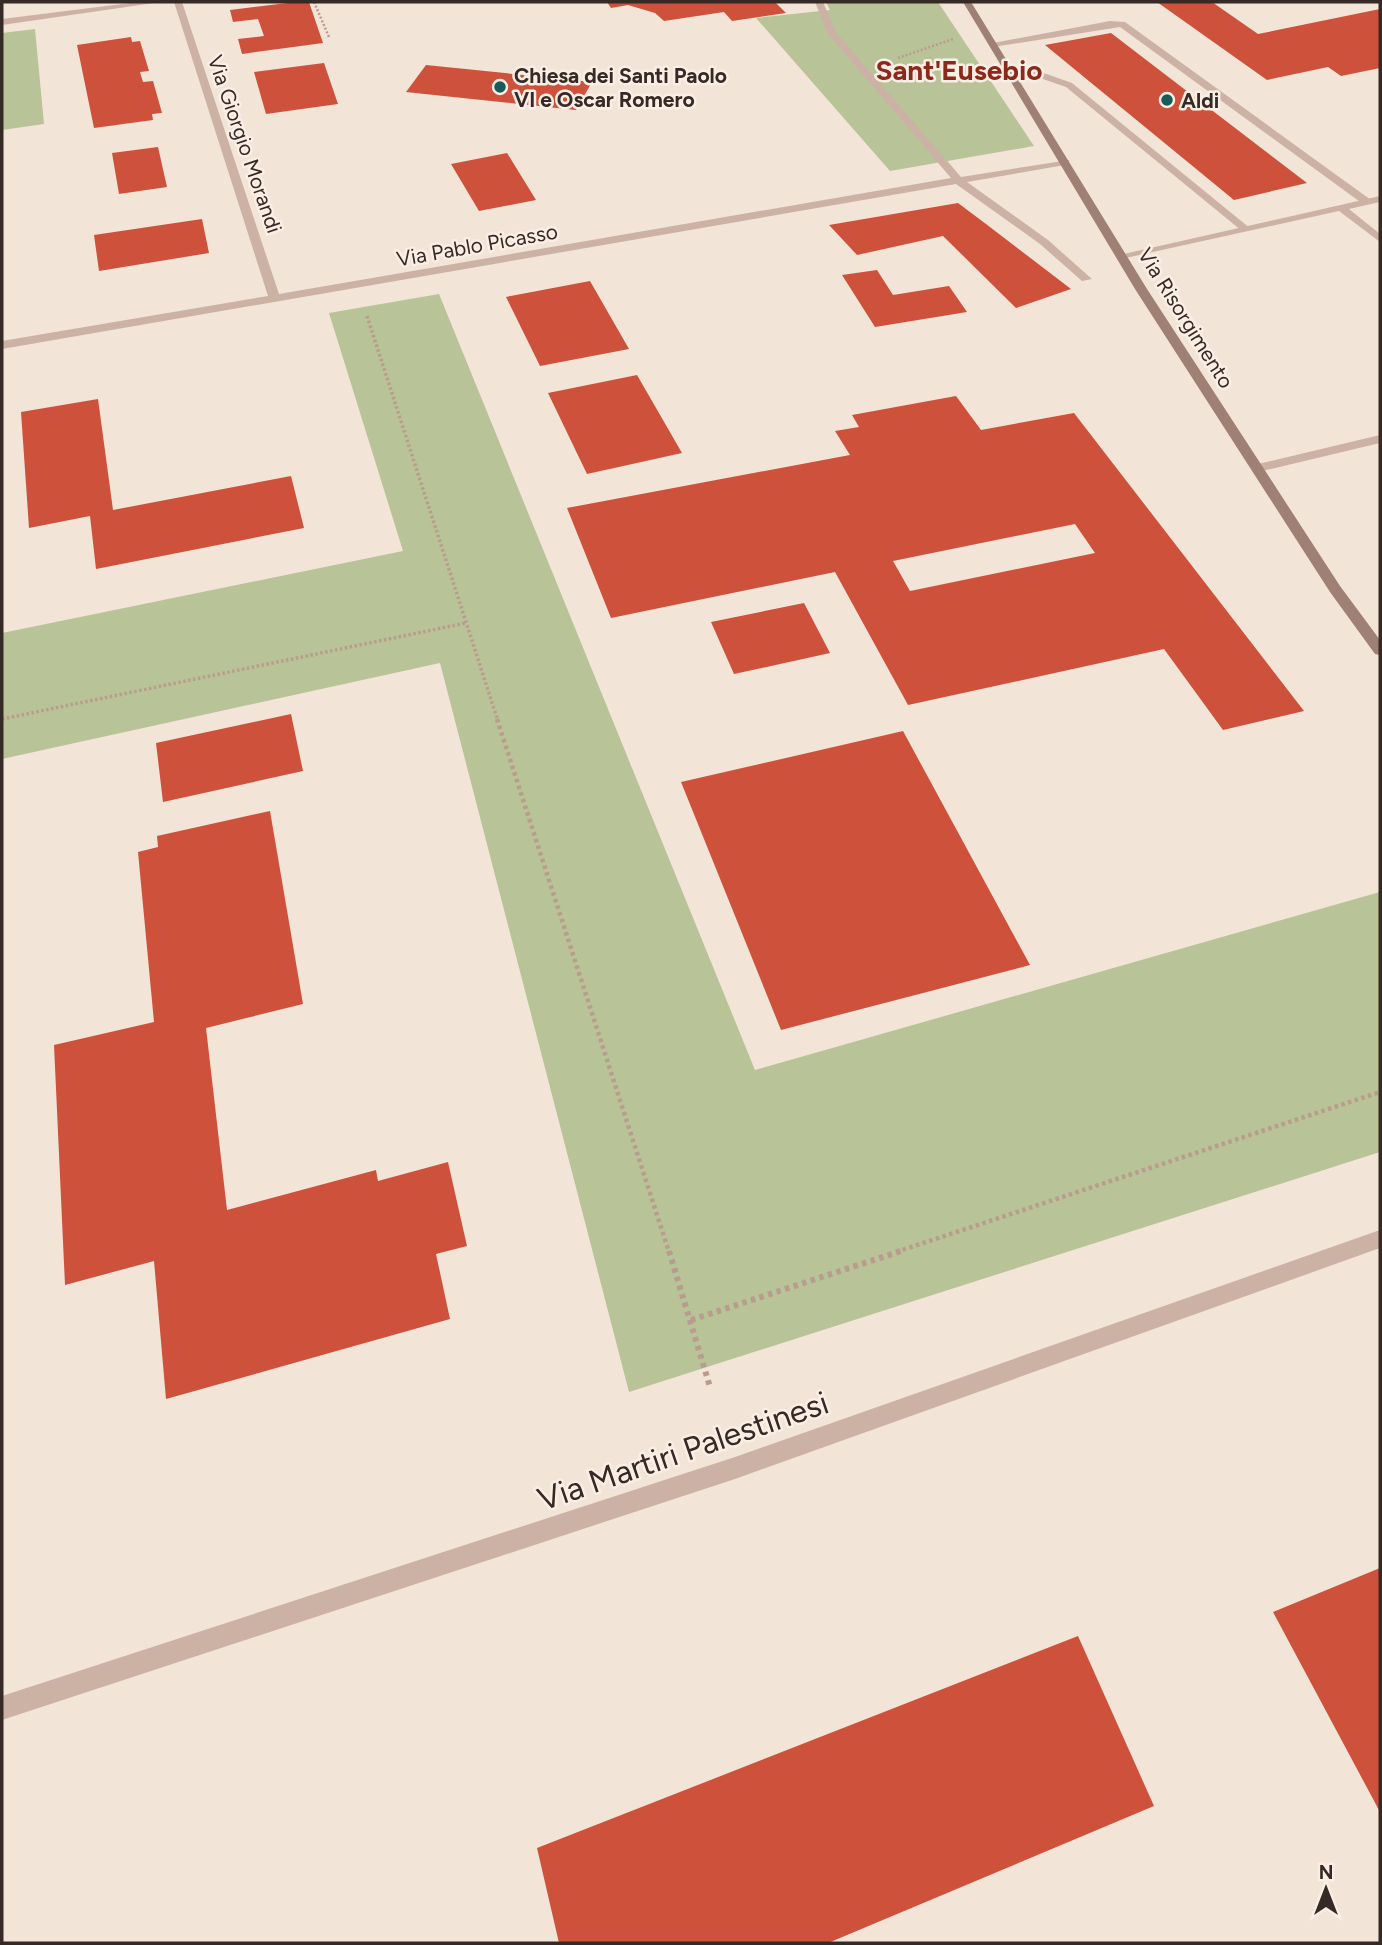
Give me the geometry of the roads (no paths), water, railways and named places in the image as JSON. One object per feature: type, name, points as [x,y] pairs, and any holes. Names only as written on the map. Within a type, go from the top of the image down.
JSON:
[{"type":"street","points":[[2,22],[157,2]]},
{"type":"street","name":"Via Giorgio Morandi","points":[[178,2],[275,299]]},
{"type":"street","points":[[819,2],[831,32],[959,181],[1044,242],[1086,279]]},
{"type":"street","name":"Via Risorgimento","points":[[967,2],[1121,256],[1335,589],[1380,650]]},
{"type":"street","points":[[29,7],[31,18]]},
{"type":"street","points":[[993,44],[1122,24],[1367,202]]},
{"type":"street","points":[[1010,73],[1041,75],[1069,85],[1246,229]]},
{"type":"street","name":"Via Pablo Picasso","points":[[2,345],[1065,162]]},
{"type":"street","points":[[1121,256],[1380,199]]},
{"type":"street","points":[[1341,208],[1380,239]]},
{"type":"street","points":[[1258,468],[1380,439]]},
{"type":"street","name":"Via Martiri Palestinesi","points":[[2,1708],[722,1472],[1380,1239]]},
{"type":"place","name":"Chiesa dei Santi Paolo VI e Oscar Romero","points":[[500,87]]},
{"type":"place","name":"Aldi","points":[[1167,100]]},
{"type":"district","name":"Sant'Eusebio","points":[[959,70]]}]
